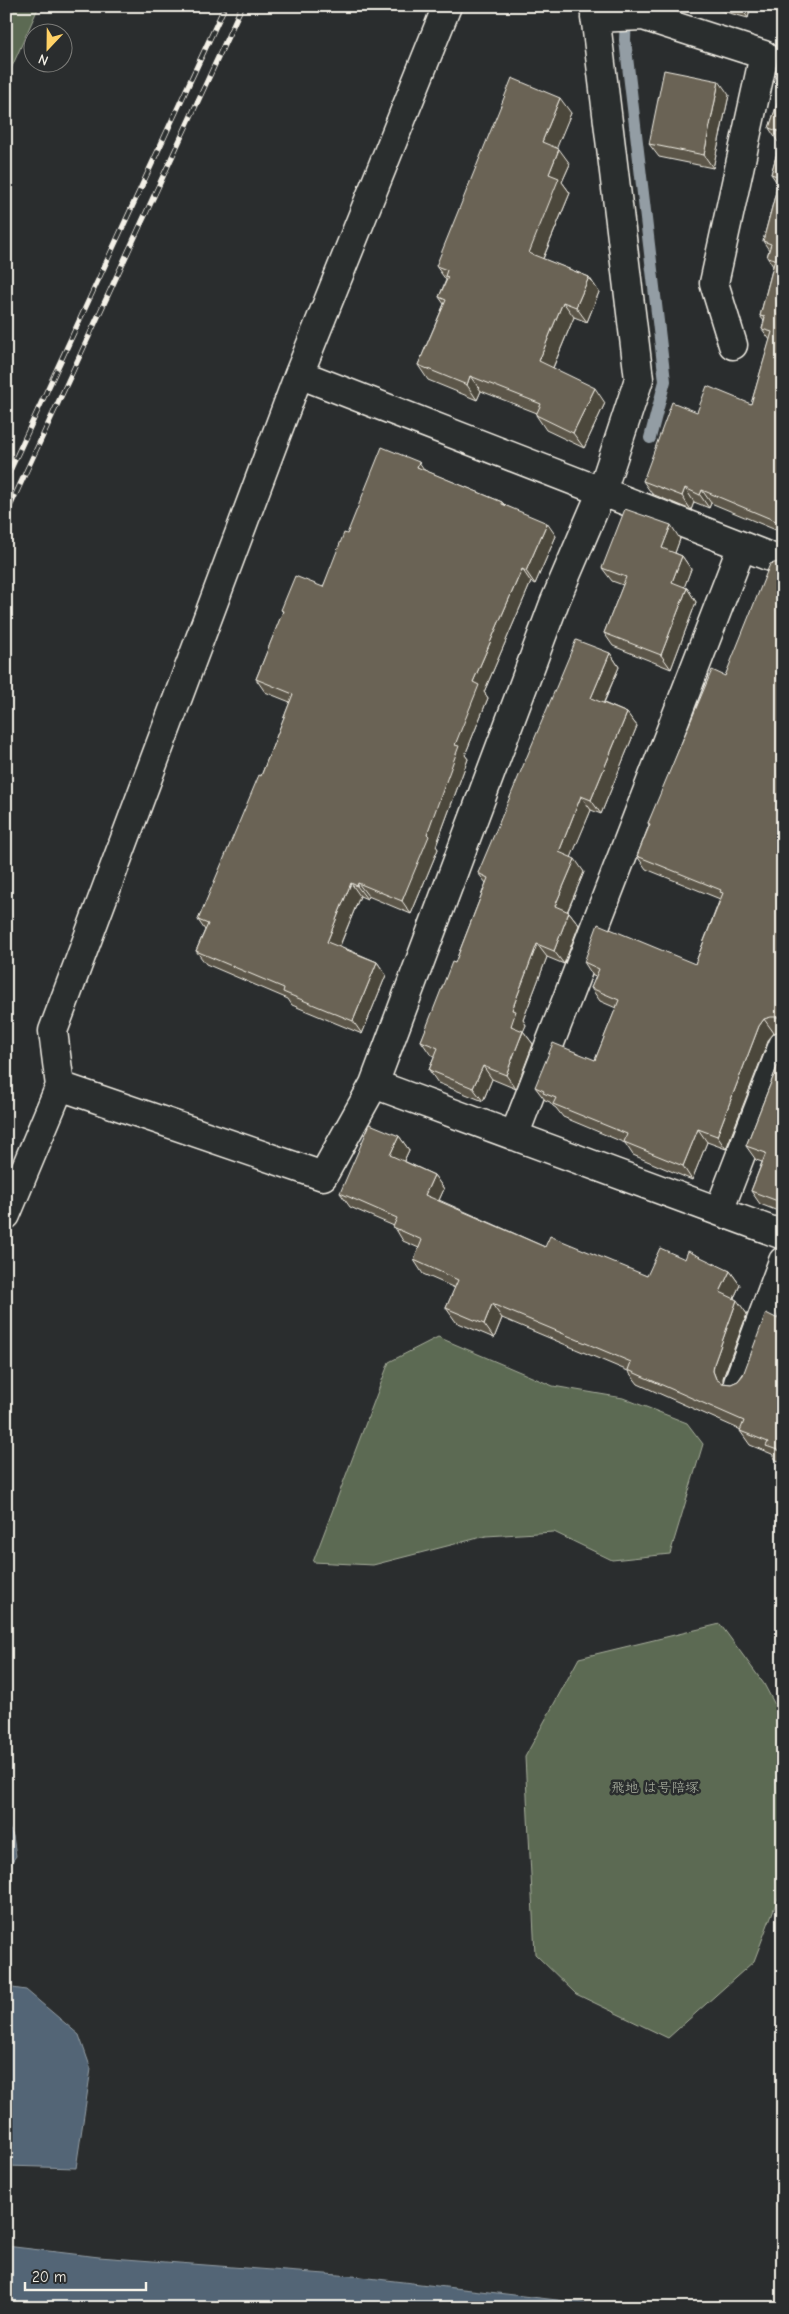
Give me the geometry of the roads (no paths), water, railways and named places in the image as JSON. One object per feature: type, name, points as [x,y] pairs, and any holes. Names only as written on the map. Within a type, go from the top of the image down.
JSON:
[{"type":"street","points":[[6,1215],[60,1086],[53,1031],[299,374],[446,6]]},
{"type":"street","points":[[60,1086],[323,1176],[374,1084],[555,601],[602,491],[639,379],[601,14],[643,16],[764,55],[714,283],[733,345]]},
{"type":"street","points":[[299,374],[783,562]]},
{"type":"street","points":[[514,1136],[742,546]]},
{"type":"street","points":[[719,1211],[783,1045]]},
{"type":"street","points":[[374,1084],[783,1235]]},
{"type":"street","points":[[738,1383],[783,1261]]},
{"type":"water","points":[[6,1822],[13,1836],[16,1856],[6,1870]]},
{"type":"water","points":[[6,1987],[26,1990],[79,2035],[91,2069],[76,2168],[6,2166]]},
{"type":"water","points":[[6,2246],[99,2257],[352,2276],[625,2308],[6,2308]]},
{"type":"waterway","points":[[626,15],[625,40],[665,381],[650,438]]},
{"type":"railway","points":[[6,479],[225,6]]},
{"type":"railway","points":[[6,515],[242,6]]},
{"type":"park label","name":"飛地 は号陪塚","points":[[655,1787]]}]
